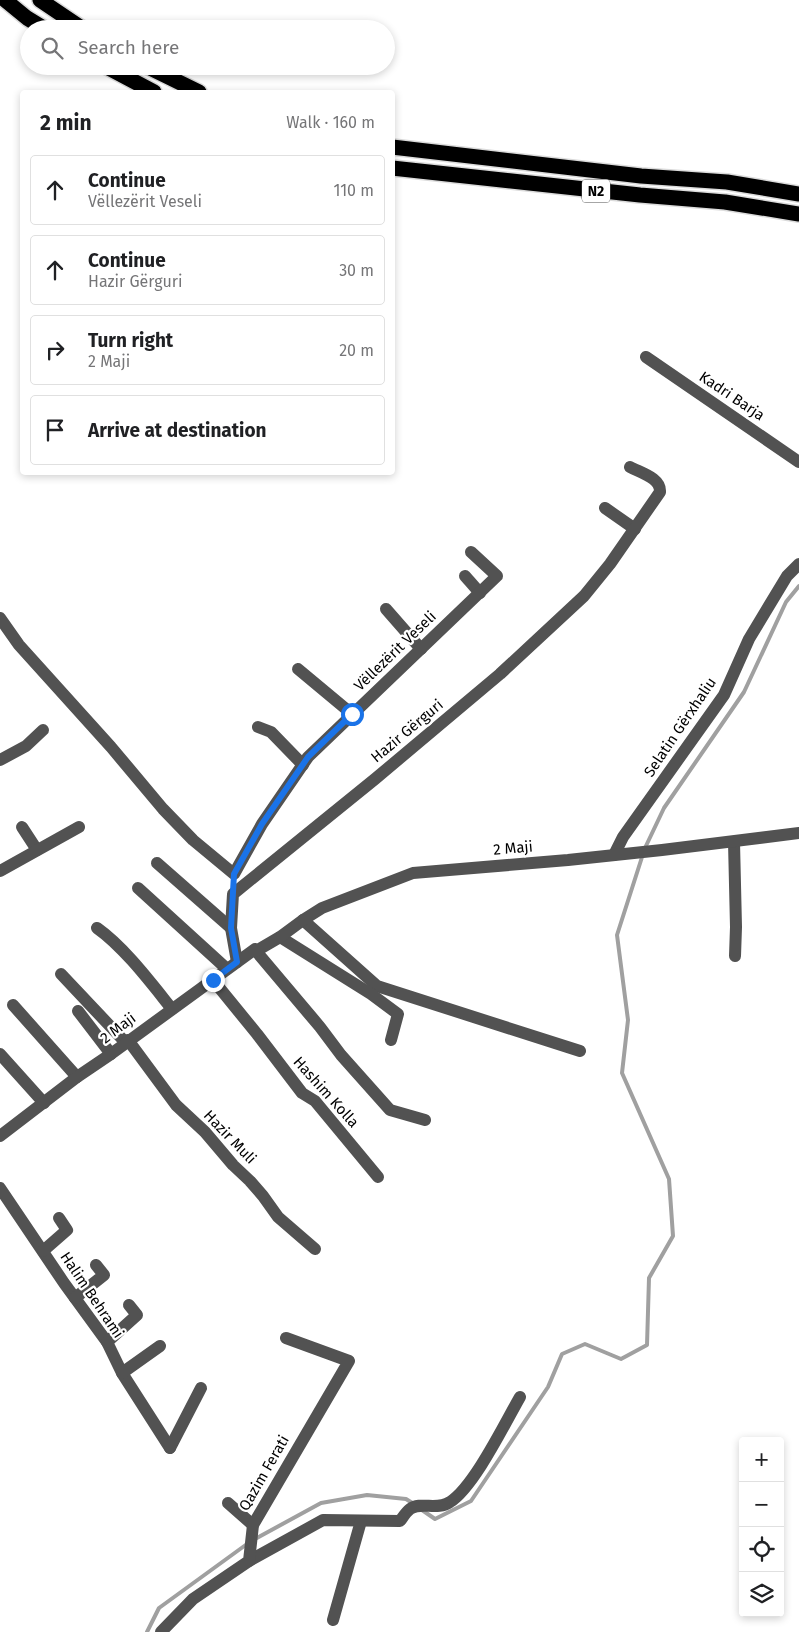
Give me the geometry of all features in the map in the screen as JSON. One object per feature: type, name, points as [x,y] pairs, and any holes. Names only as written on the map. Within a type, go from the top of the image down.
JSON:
[{"type":"highway","points":[[5,0],[31,20]]},
{"type":"highway","points":[[40,0],[70,20]]},
{"type":"highway","points":[[122,75],[150,90]]},
{"type":"highway","points":[[164,75],[195,90]]},
{"type":"highway","name":"N2","points":[[395,147],[641,176],[727,182],[799,194]]},
{"type":"highway","name":"N2","points":[[395,168],[640,196],[724,202],[799,214]]},
{"type":"street","name":"Kadri Barja","points":[[646,357],[799,462]]},
{"type":"street","name":"Hazir Gërguri","points":[[233,894],[375,779],[500,674],[584,596],[610,564],[660,492],[657,482],[630,467]]},
{"type":"street","points":[[605,508],[635,529]]},
{"type":"street","name":"Vëllezërit Veseli","points":[[233,894],[234,874],[262,824],[308,757],[496,576],[471,552]]},
{"type":"street","name":"Selatin Gërxhaliu","points":[[614,855],[623,837],[724,695],[749,639],[787,576],[799,564]]},
{"type":"street","points":[[464,576],[480,592]]},
{"type":"street","points":[[386,609],[421,649]]},
{"type":"street","points":[[0,618],[19,644],[111,747],[163,809],[193,840],[234,874]]},
{"type":"street","points":[[298,669],[352,714]]},
{"type":"street","points":[[258,728],[271,732],[303,764]]},
{"type":"street","points":[[0,760],[26,746],[43,730]]},
{"type":"street","points":[[0,871],[79,826]]},
{"type":"street","points":[[22,827],[37,850]]},
{"type":"street","name":"2 Maji","points":[[0,1136],[77,1077],[255,949],[256,951],[280,937],[322,908],[413,873],[662,850],[734,842],[797,831]]},
{"type":"street","points":[[734,842],[735,956]]},
{"type":"street","points":[[157,863],[231,928]]},
{"type":"street","points":[[138,888],[232,966]]},
{"type":"street","points":[[232,966],[231,928],[233,894]]},
{"type":"street","points":[[303,920],[377,986],[580,1051]]},
{"type":"street","points":[[97,928],[106,935],[150,982],[172,1009]]},
{"type":"street","points":[[280,937],[371,994],[398,1014],[391,1040]]},
{"type":"street","points":[[256,951],[390,1110],[425,1120]]},
{"type":"street","name":"Hazir Muli","points":[[61,974],[127,1042],[176,1105],[205,1132],[233,1165],[250,1181],[278,1217],[315,1250]]},
{"type":"street","name":"Hashim Kolla","points":[[213,980],[302,1094],[315,1101],[378,1177]]},
{"type":"street","points":[[13,1005],[77,1077]]},
{"type":"street","points":[[78,1011],[111,1054]]},
{"type":"street","points":[[0,1054],[44,1103]]},
{"type":"street","name":"Halim Behrami","points":[[0,1188],[107,1342],[122,1373],[170,1448],[200,1388]]},
{"type":"street","points":[[43,1251],[68,1230],[59,1218]]},
{"type":"street","points":[[75,1298],[104,1275],[96,1265]]},
{"type":"street","points":[[107,1342],[137,1315],[128,1305]]},
{"type":"street","name":"Qazim Ferati","points":[[249,1561],[252,1525],[349,1361],[286,1338]]},
{"type":"street","points":[[122,1373],[160,1346]]},
{"type":"street","points":[[161,1632],[193,1599],[249,1561],[323,1520],[400,1521],[408,1510],[420,1506],[439,1507],[451,1502],[472,1480],[520,1397]]},
{"type":"street","points":[[228,1503],[252,1525]]},
{"type":"street","points":[[333,1620],[362,1521]]},
{"type":"waterway","points":[[645,848],[664,808],[744,692],[786,602],[799,586]]},
{"type":"waterway","points":[[422,1510],[435,1519],[471,1501],[548,1387],[562,1354],[585,1344],[621,1359],[647,1345],[649,1278],[673,1236],[669,1179],[622,1073],[628,1020],[617,935],[643,854]]},
{"type":"waterway","points":[[255,1539],[321,1503],[367,1495],[406,1499],[414,1504]]},
{"type":"waterway","points":[[147,1632],[159,1608],[247,1544]]},
{"type":"route","points":[[213,980],[237,962],[231,928],[234,874],[262,824],[308,757],[352,714]]}]
